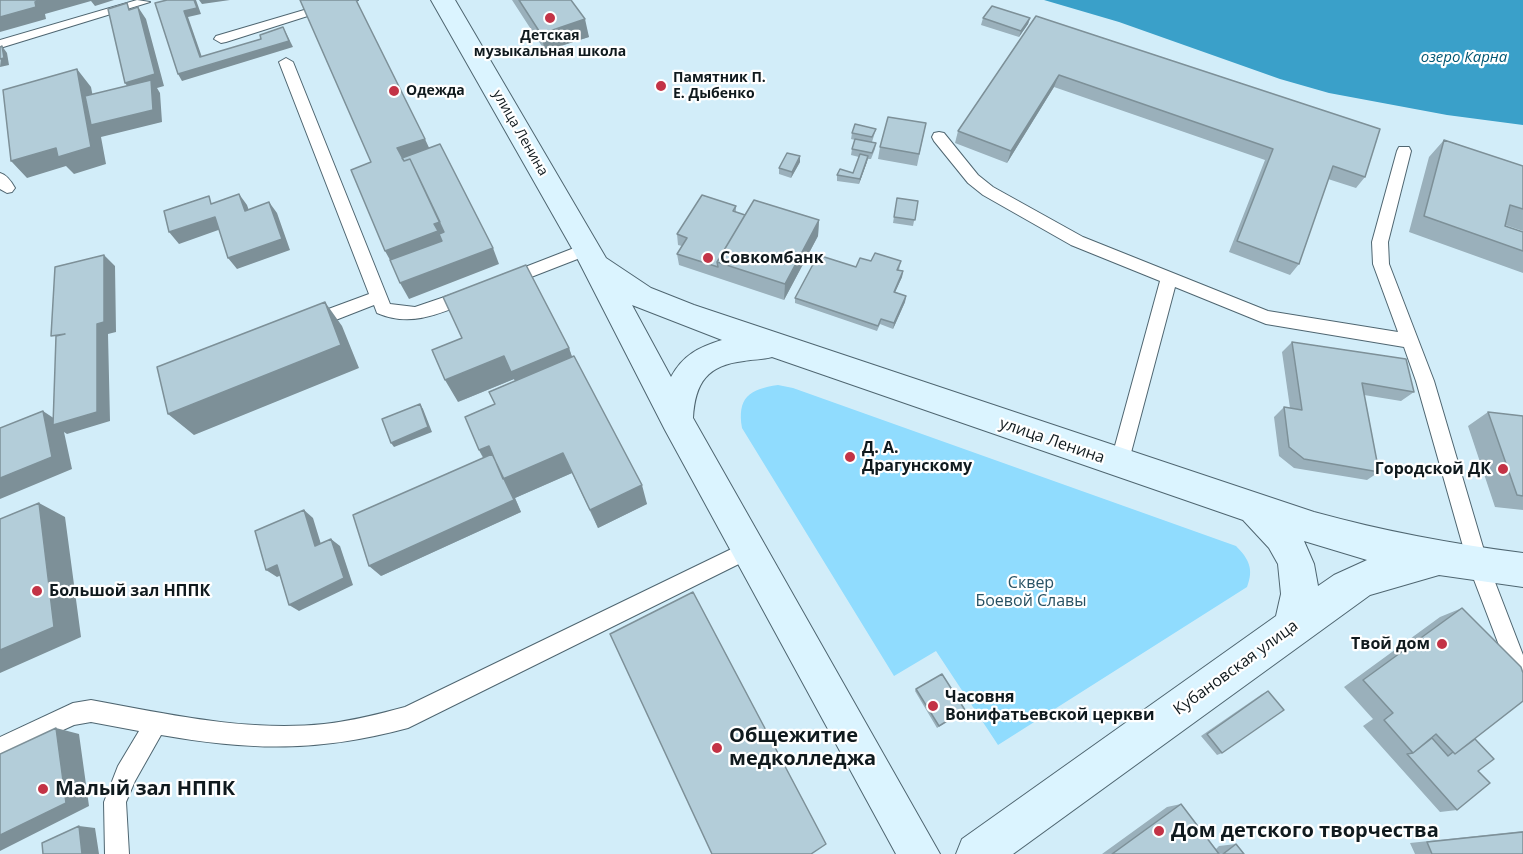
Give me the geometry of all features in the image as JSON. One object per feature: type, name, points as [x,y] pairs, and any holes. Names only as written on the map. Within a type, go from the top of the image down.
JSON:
[{"type":"street","name":"улица Ленина","points":[[442,0],[591,257],[677,420],[919,854]]},
{"type":"street","name":"улица Ленина","points":[[591,257],[640,296],[776,347],[1119,464],[1253,509],[1376,546],[1523,570]]},
{"type":"street","points":[[677,420],[679,394],[683,382],[698,364],[711,354],[728,349],[776,347]]},
{"type":"street","points":[[1253,509],[1271,524],[1293,553],[1301,590],[1300,604],[1290,628]]},
{"type":"street","name":"Кубановская улица","points":[[977,854],[1347,588],[1375,573],[1409,564],[1465,562]]},
{"type":"lane","points":[[221,39],[352,0]]},
{"type":"lane","points":[[0,44],[144,3]]},
{"type":"lane","points":[[285,62],[383,308],[393,314],[408,316],[490,286],[591,257]]},
{"type":"lane","points":[[939,137],[973,179],[1004,202],[1077,241],[1266,317],[1410,341]]},
{"type":"lane","points":[[1404,151],[1379,253],[1384,273],[1425,381],[1465,562],[1523,683]]},
{"type":"lane","points":[[1119,464],[1170,279]]},
{"type":"lane","points":[[291,330],[378,297]]},
{"type":"lane","points":[[0,748],[73,714],[92,711],[254,739],[332,736],[370,729],[408,717],[750,549]]},
{"type":"lane","points":[[117,854],[115,802],[126,774],[156,723]]},
{"type":"green space","name":"Сквер Боевой Славы","points":[[778,385],[793,388],[1236,546],[1249,565],[1250,575],[1247,587],[998,745],[936,651],[894,676],[742,428],[741,409],[747,397],[759,389]]},
{"type":"water","name":"озеро Карна","points":[[1044,0],[1523,0],[1523,125],[1447,115],[1329,93],[1280,79],[1119,22]]},
{"type":"building","points":[[0,0],[41,0],[35,2],[36,7],[0,17]]},
{"type":"building","points":[[167,0],[194,0],[197,8],[184,11],[200,57],[261,39],[260,35],[283,27],[289,41],[178,74],[155,3]]},
{"type":"building","points":[[300,0],[356,0],[425,139],[397,148],[404,161],[410,159],[440,222],[434,224],[438,231],[385,251],[351,170],[371,162]]},
{"type":"building","points":[[519,0],[571,0],[585,19],[541,34]]},
{"type":"building","points":[[127,3],[129,10],[138,7],[155,74],[125,83],[108,9]]},
{"type":"building","points":[[992,6],[1030,18],[1021,31],[983,18]]},
{"type":"building","points":[[1036,16],[1380,129],[1365,177],[1333,166],[1299,264],[1237,241],[1273,149],[1059,75],[1011,151],[958,131]]},
{"type":"building","points":[[2,46],[4,58],[0,59],[0,47]]},
{"type":"building","points":[[77,69],[91,147],[58,157],[56,148],[11,161],[3,90]]},
{"type":"building","points":[[151,80],[153,110],[91,125],[85,96]]},
{"type":"building","points":[[888,117],[926,123],[919,154],[880,147]]},
{"type":"building","points":[[855,124],[876,129],[872,137],[852,133]]},
{"type":"building","points":[[855,139],[876,143],[872,153],[852,149]]},
{"type":"building","points":[[1444,140],[1523,166],[1523,209],[1510,205],[1505,226],[1523,232],[1523,251],[1424,216]]},
{"type":"building","points":[[440,144],[493,248],[400,283],[390,260],[442,241],[439,234],[444,232],[410,159],[404,161],[402,158]]},
{"type":"building","points":[[787,153],[800,156],[792,172],[779,168]]},
{"type":"building","points":[[860,154],[868,156],[860,179],[837,175],[840,169],[853,173]]},
{"type":"building","points":[[239,194],[245,211],[269,202],[282,239],[228,258],[215,217],[169,232],[164,211],[209,196],[211,204]]},
{"type":"building","points":[[702,195],[736,206],[733,211],[745,215],[717,262],[718,267],[677,254],[687,238],[677,234]]},
{"type":"building","points":[[897,198],[918,201],[915,220],[894,217]]},
{"type":"building","points":[[754,200],[819,220],[785,284],[717,262]]},
{"type":"building","points":[[875,253],[901,261],[897,270],[903,271],[894,292],[906,296],[894,323],[881,319],[878,326],[795,298],[818,255],[856,267],[860,258],[871,261]]},
{"type":"building","points":[[104,255],[104,322],[97,324],[97,412],[53,425],[56,336],[65,334],[51,336],[55,267]]},
{"type":"building","points":[[526,265],[569,348],[511,372],[504,356],[445,380],[432,350],[462,338],[443,297]]},
{"type":"building","points":[[325,302],[341,345],[168,414],[157,367]]},
{"type":"building","points":[[1292,342],[1406,359],[1414,392],[1362,383],[1379,472],[1304,459],[1289,447],[1284,407],[1302,410]]},
{"type":"building","points":[[574,356],[642,485],[590,510],[563,453],[503,479],[489,446],[479,450],[465,417],[495,404],[489,392]]},
{"type":"building","points":[[420,404],[428,427],[391,443],[382,419]]},
{"type":"building","points":[[43,411],[52,457],[0,478],[0,428]]},
{"type":"building","points":[[1488,412],[1523,416],[1523,496],[1517,495]]},
{"type":"building","points":[[492,454],[514,500],[369,566],[353,515]]},
{"type":"building","points":[[39,503],[54,627],[0,650],[0,519]]},
{"type":"building","points":[[304,510],[315,546],[331,539],[344,578],[289,605],[277,565],[266,570],[255,531]]},
{"type":"building","name":"Общежитие медколледжа","points":[[693,592],[826,844],[811,854],[712,854],[610,634]]},
{"type":"building","points":[[1462,608],[1521,667],[1523,701],[1455,754],[1436,734],[1413,753],[1384,720],[1393,713],[1363,680]]},
{"type":"building","points":[[942,674],[965,710],[939,726],[916,689]]},
{"type":"building","points":[[1268,691],[1284,710],[1222,753],[1207,734]]},
{"type":"building","points":[[56,728],[66,803],[0,835],[0,754]]},
{"type":"building","points":[[1432,738],[1448,756],[1453,752],[1455,754],[1475,739],[1494,759],[1478,771],[1490,783],[1457,810],[1407,754],[1413,753]]},
{"type":"building","name":"Дом детского творчества","points":[[1181,804],[1219,854],[1112,854]]},
{"type":"building","points":[[79,826],[82,854],[43,854],[42,843]]},
{"type":"building","points":[[1523,832],[1523,854],[1432,854],[1427,842]]},
{"type":"building","points":[[1236,844],[1244,854],[1223,854]]},
{"type":"place","name":"Детская музыкальная школа","points":[[550,18]]},
{"type":"place","name":"Памятник П. Е. Дыбенко","points":[[661,86]]},
{"type":"place","name":"Одежда","points":[[394,91]]},
{"type":"place","name":"Совкомбанк","points":[[708,258]]},
{"type":"place","name":"Д. А. Драгунскому","points":[[850,457]]},
{"type":"place","name":"Городской ДК","points":[[1503,469]]},
{"type":"place","name":"Большой зал НППК","points":[[37,591]]},
{"type":"place","name":"Твой дом","points":[[1442,644]]},
{"type":"place","name":"Часовня Вонифатьевской церкви","points":[[933,706]]},
{"type":"place","name":"Общежитие медколледжа","points":[[717,748]]},
{"type":"place","name":"Малый зал НППК","points":[[43,789]]},
{"type":"place","name":"Дом детского творчества","points":[[1159,831]]}]
